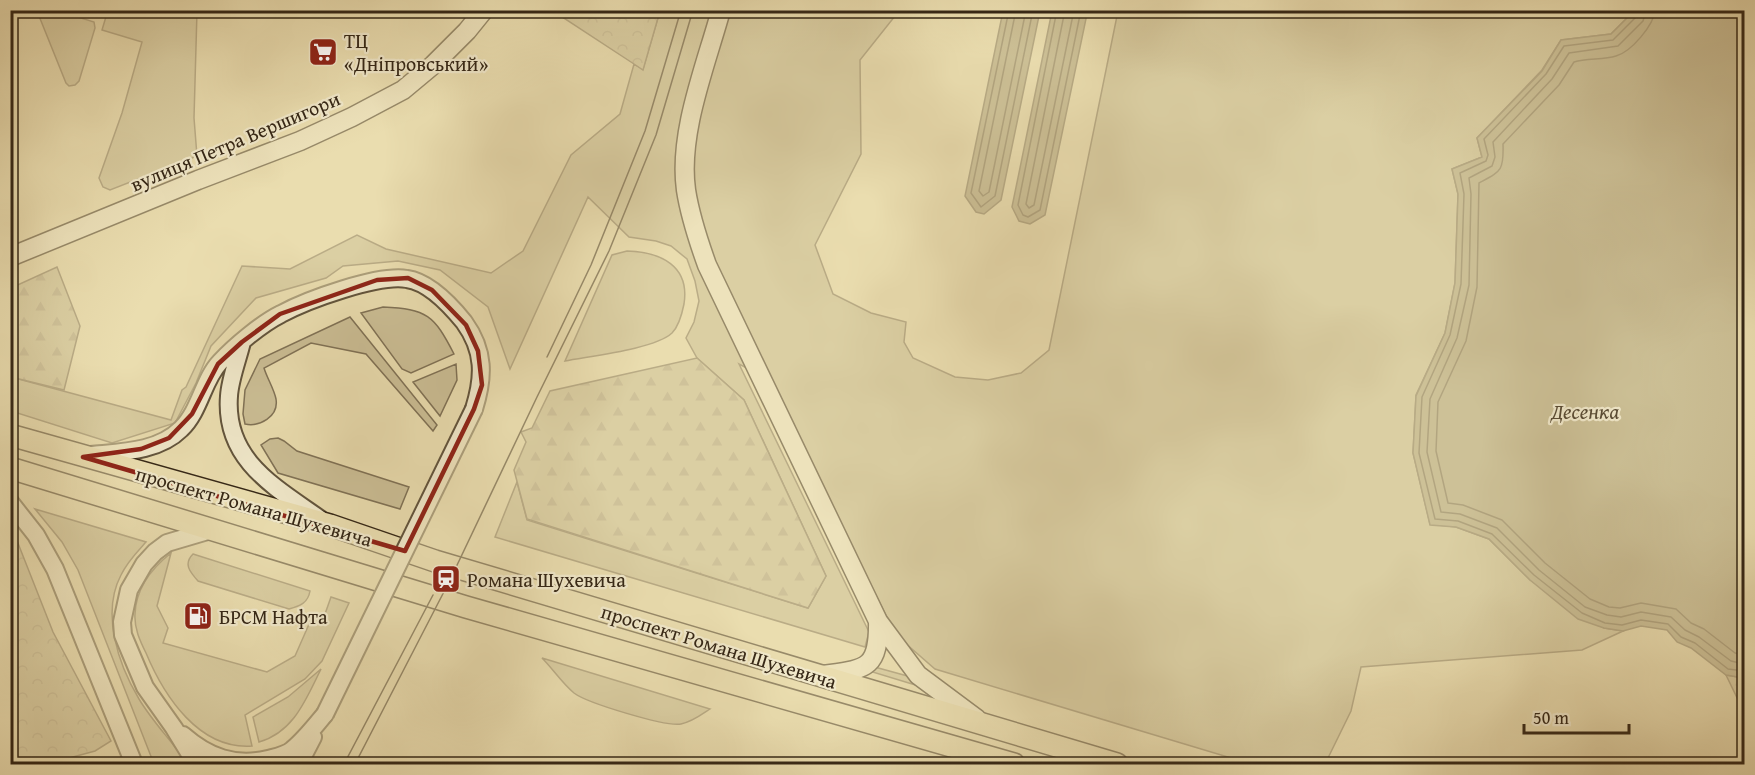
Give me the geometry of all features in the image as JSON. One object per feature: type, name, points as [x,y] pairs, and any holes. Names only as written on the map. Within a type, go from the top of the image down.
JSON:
[{"type":"main road","name":"вулиця Петра Вершигори","points":[[10,257],[300,141],[352,117],[403,90],[433,65],[467,31],[484,10]]},
{"type":"main road","points":[[721,10],[688,136],[686,188],[693,228],[707,265],[878,621],[918,675],[983,724]]},
{"type":"main road","name":"проспект Романа Шухевича","points":[[10,435],[330,525],[435,561],[1117,765]]},
{"type":"main road","name":"проспект Романа Шухевича","points":[[10,468],[466,607],[1014,765]]},
{"type":"main road","points":[[820,676],[860,670],[870,662],[878,644],[878,621]]},
{"type":"street","points":[[83,456],[141,449],[155,445],[181,429],[192,414],[218,364],[242,342],[280,314],[331,294],[377,280],[408,279],[432,290],[450,305],[466,325],[482,366],[482,385],[474,409],[299,765]]},
{"type":"street","points":[[242,342],[229,394],[229,411],[237,448],[258,473],[330,525]]},
{"type":"street","points":[[10,502],[36,535],[55,569],[134,765]]},
{"type":"street","points":[[196,765],[174,728],[145,687],[123,635],[122,622],[124,606],[136,575],[155,552],[167,543],[211,530]]},
{"type":"street","points":[[174,728],[195,746],[217,758],[238,763],[259,762],[292,751],[325,714]]},
{"type":"highlighted area","points":[[408,278],[432,290],[466,325],[478,351],[482,385],[474,409],[405,551],[83,457],[141,449],[169,438],[192,414],[218,364],[242,342],[280,314],[377,280]]},
{"type":"green space","points":[[108,10],[197,11],[194,118],[197,156],[110,190],[103,187],[99,178],[122,113],[142,42],[102,30]]},
{"type":"green space","points":[[736,10],[899,11],[860,60],[861,154],[815,245],[833,294],[871,313],[906,322],[904,342],[913,358],[955,377],[988,380],[1021,373],[1049,350],[1118,11],[1634,11],[1611,34],[1561,40],[1542,70],[1477,138],[1482,157],[1452,169],[1458,194],[1455,283],[1445,333],[1416,395],[1413,453],[1430,524],[1456,527],[1489,539],[1530,580],[1604,628],[1623,631],[1582,650],[1361,667],[1351,711],[1325,764],[1251,764],[935,669],[904,642],[887,617],[768,379],[739,364],[869,632],[865,647],[495,537],[517,482],[527,520],[808,608],[826,576],[744,400],[697,358],[686,338],[694,322],[699,301],[687,259],[671,246],[629,237],[588,197],[510,369],[488,307],[440,270],[398,261],[343,266],[326,278],[256,298],[211,346],[196,383],[175,423],[112,443],[11,411],[11,377],[171,420],[182,390],[186,387],[242,266],[290,269],[357,235],[386,249],[491,273],[523,251],[571,155],[620,114],[634,64],[643,69],[660,11],[719,11],[734,16]]},
{"type":"green space","points":[[37,11],[59,11],[94,22],[95,28],[79,81],[75,85],[69,86],[66,83]]},
{"type":"green space","points":[[553,11],[660,11],[643,70],[634,64]]},
{"type":"green space","points":[[627,251],[662,258],[678,271],[685,291],[684,304],[677,327],[664,339],[637,348],[565,361],[612,255]]},
{"type":"green space","points":[[57,267],[80,326],[64,390],[11,377],[11,288]]},
{"type":"green space","points":[[383,307],[420,312],[428,317],[441,330],[454,354],[411,373],[402,369],[361,313]]},
{"type":"green space","points":[[350,317],[437,425],[433,431],[366,354],[311,343],[264,368],[276,399],[274,411],[262,422],[245,424],[243,414],[245,390],[260,359]]},
{"type":"green space","points":[[697,358],[744,400],[826,576],[808,608],[527,519],[514,470],[526,442],[521,432],[532,428],[550,391]]},
{"type":"green space","points":[[456,364],[457,380],[440,416],[413,382]]},
{"type":"green space","points":[[278,438],[297,451],[409,487],[400,509],[278,473],[261,445],[270,439]]},
{"type":"green space","points":[[35,509],[146,542],[132,557],[121,575],[112,605],[112,622],[119,654],[131,685],[150,715],[186,762],[154,764],[78,570],[62,542]]},
{"type":"green space","points":[[10,523],[53,632],[111,741],[95,751],[47,764],[11,764]]},
{"type":"green space","points":[[171,553],[157,606],[168,628],[163,643],[267,672],[295,656],[310,622],[325,614],[331,597],[349,603],[322,661],[305,679],[245,715],[252,746],[233,745],[216,739],[200,730],[186,717],[163,686],[140,639],[135,619],[138,596],[146,579]]},
{"type":"green space","points":[[193,554],[310,591],[309,595],[303,603],[289,609],[198,581],[188,565]]},
{"type":"green space","points":[[542,658],[710,709],[693,720],[681,724],[660,722],[627,713],[574,693]]},
{"type":"green space","points":[[871,666],[911,677],[922,687],[866,670]]},
{"type":"green space","points":[[321,669],[298,713],[281,731],[259,742],[253,717],[288,697]]},
{"type":"green space","points":[[1726,675],[1744,678],[1744,710],[1743,710]]},
{"type":"water","points":[[1003,11],[1040,11],[1001,200],[984,214],[976,212],[965,196]]},
{"type":"water","points":[[1052,11],[1087,11],[1087,14],[1045,215],[1030,224],[1019,221],[1012,207]]},
{"type":"water","name":"Десенка","points":[[1634,11],[1744,11],[1744,678],[1726,675],[1691,648],[1677,642],[1667,630],[1641,626],[1623,631],[1604,628],[1578,619],[1530,580],[1489,539],[1456,527],[1430,525],[1413,453],[1416,396],[1445,333],[1455,283],[1458,194],[1452,169],[1482,157],[1477,138],[1542,71],[1561,40],[1611,34]]},
{"type":"tram line","points":[[547,357],[591,265],[645,131],[681,10]]},
{"type":"tram line","points":[[355,764],[449,582],[609,251],[656,135],[693,10]]},
{"type":"tram line","points":[[344,764],[433,595]]},
{"type":"place","name":"ТЦ «Дніпровський»","points":[[323,52]]},
{"type":"place","name":"Романа Шухевича","points":[[446,579]]},
{"type":"place","name":"БРСМ Нафта","points":[[198,616]]}]
